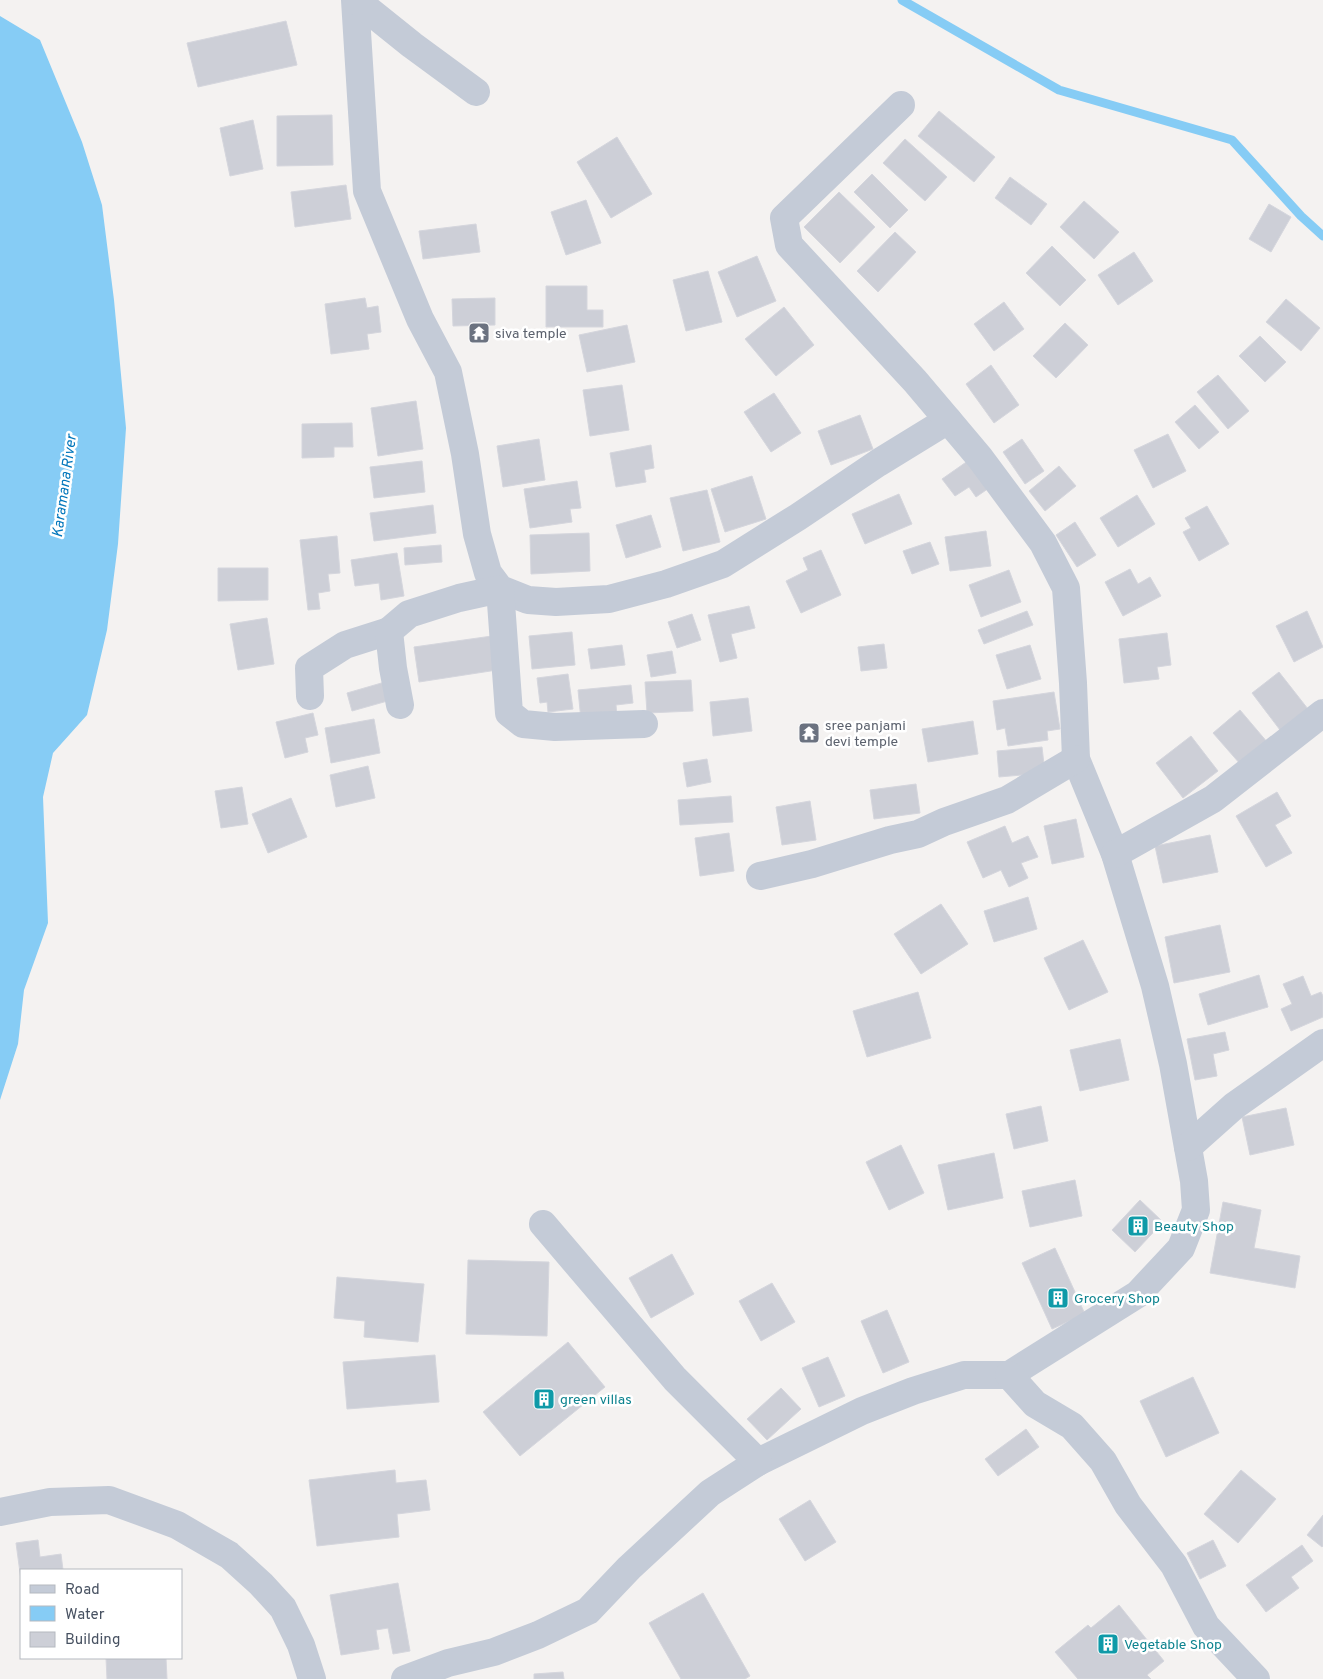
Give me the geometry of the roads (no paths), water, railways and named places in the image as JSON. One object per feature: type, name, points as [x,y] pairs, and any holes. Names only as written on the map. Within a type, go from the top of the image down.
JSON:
[{"type":"street","points":[[356,0],[412,45],[476,92]]},
{"type":"street","points":[[356,0],[367,191],[420,319],[448,372],[465,454],[477,534],[488,573],[500,589],[528,600],[556,602],[610,599],[666,584],[723,564],[798,517],[878,463],[948,420]]},
{"type":"street","points":[[405,1679],[448,1663],[494,1652],[538,1635],[588,1612],[629,1568],[710,1494],[758,1462],[862,1411],[914,1391],[964,1375],[1009,1375],[1138,1294],[1181,1248],[1196,1210],[1194,1181],[1173,1064],[1155,986],[1115,854],[1076,759],[1066,588],[1043,543],[980,458],[908,374],[789,245],[784,218],[901,106]]},
{"type":"street","points":[[310,696],[310,668],[345,645],[389,631],[409,614],[459,598],[500,589]]},
{"type":"street","points":[[500,589],[509,713],[523,724],[547,726],[644,724]]},
{"type":"street","points":[[389,631],[400,705]]},
{"type":"street","points":[[1115,854],[1213,799],[1323,713]]},
{"type":"street","points":[[760,876],[812,864],[890,840],[918,834],[944,822],[1007,800],[1076,759]]},
{"type":"street","points":[[1188,1147],[1234,1106],[1323,1043]]},
{"type":"street","points":[[543,1224],[675,1379],[758,1462]]},
{"type":"street","points":[[1009,1375],[1035,1404],[1072,1426],[1103,1461],[1128,1505],[1174,1565],[1206,1626],[1256,1679]]},
{"type":"street","points":[[0,1512],[50,1502],[110,1500],[177,1525],[229,1554],[283,1608],[302,1645],[312,1679]]},
{"type":"water","name":"Karamana River","points":[[0,16],[40,40],[82,142],[102,205],[114,300],[126,428],[118,544],[107,630],[87,715],[53,753],[43,797],[48,923],[24,990],[18,1044],[0,1100]]},
{"type":"waterway","points":[[902,0],[1059,90],[1232,140],[1301,216],[1323,236]]},
{"type":"place","name":"siva temple","points":[[479,333]]},
{"type":"place","name":"sree panjami devi temple","points":[[809,733]]},
{"type":"place","name":"Beauty Shop","points":[[1138,1226]]},
{"type":"place","name":"Grocery Shop","points":[[1058,1298]]},
{"type":"place","name":"green villas","points":[[544,1399]]},
{"type":"place","name":"Vegetable Shop","points":[[1108,1644]]}]
